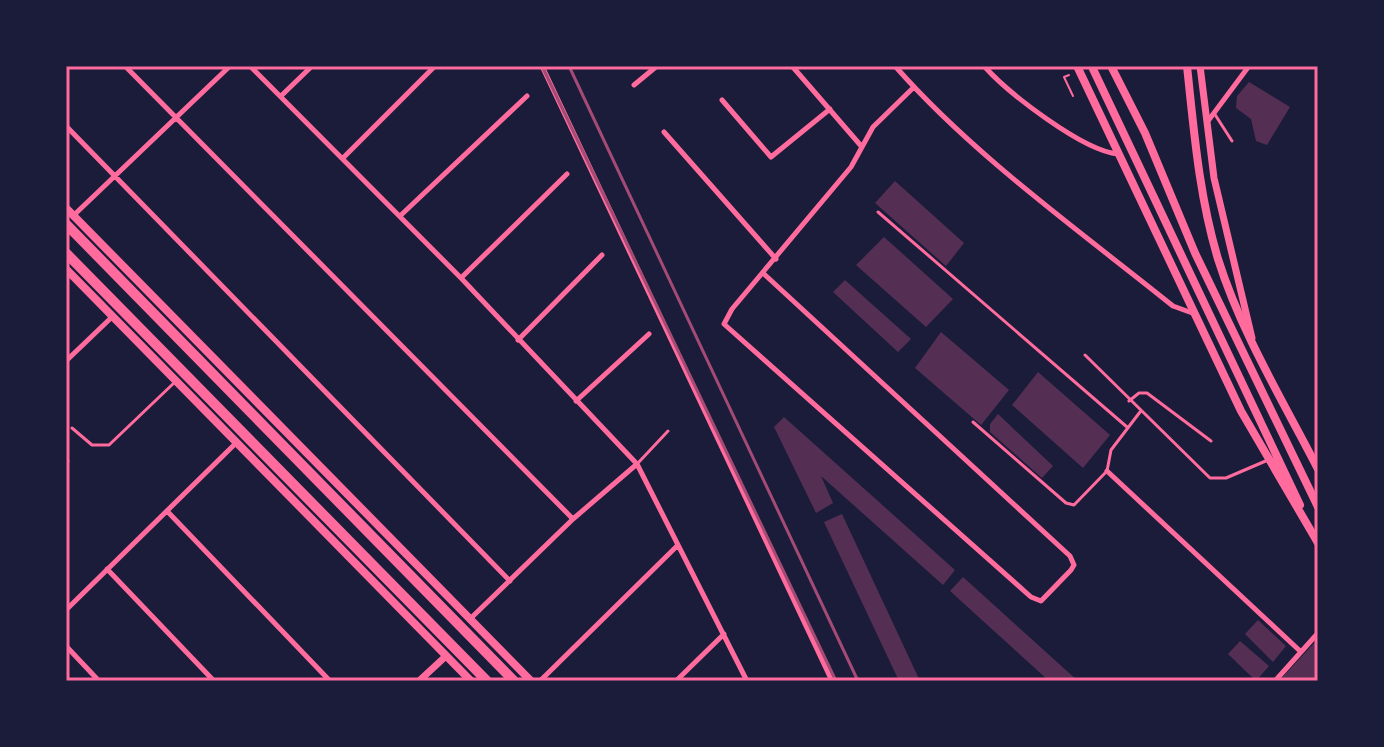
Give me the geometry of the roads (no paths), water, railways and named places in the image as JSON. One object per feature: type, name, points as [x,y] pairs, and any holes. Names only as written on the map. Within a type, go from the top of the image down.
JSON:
[{"type":"highway","points":[[70,220],[514,681]]},
{"type":"highway","points":[[66,253],[487,681]]},
{"type":"main road","points":[[1077,66],[1268,460],[1318,543]]},
{"type":"main road","points":[[1111,66],[1134,108],[1222,310],[1318,507]]},
{"type":"main road","points":[[1187,66],[1210,229],[1226,282],[1253,343],[1318,469]]},
{"type":"main road","points":[[1093,69],[1290,480],[1307,525]]},
{"type":"main road","points":[[66,208],[70,220],[531,681]]},
{"type":"main road","points":[[66,269],[471,681]]},
{"type":"street","points":[[125,66],[573,519]]},
{"type":"street","points":[[70,220],[230,66]]},
{"type":"street","points":[[250,66],[461,278],[637,464],[747,681]]},
{"type":"street","points":[[281,96],[312,66]]},
{"type":"street","points":[[343,158],[435,66]]},
{"type":"street","points":[[542,66],[832,681]]},
{"type":"street","points":[[634,85],[657,66]]},
{"type":"street","points":[[792,66],[862,147]]},
{"type":"street","points":[[895,66],[914,87],[1049,207],[1173,306],[1195,314]]},
{"type":"street","points":[[984,66],[1024,101],[1101,152],[1118,154]]},
{"type":"street","points":[[1200,66],[1226,240],[1253,343]]},
{"type":"street","points":[[1207,121],[1249,66]]},
{"type":"street","points":[[764,274],[1070,556],[1074,565],[1071,570],[1041,601],[1031,597],[726,327],[724,320],[851,167],[873,127],[914,87]]},
{"type":"street","points":[[400,216],[527,96]]},
{"type":"street","points":[[722,100],[771,157],[830,109]]},
{"type":"street","points":[[66,126],[510,581]]},
{"type":"street","points":[[664,132],[776,259]]},
{"type":"street","points":[[461,278],[567,174]]},
{"type":"street","points":[[518,340],[602,255]]},
{"type":"street","points":[[66,361],[113,316]]},
{"type":"street","points":[[576,401],[649,334]]},
{"type":"street","points":[[66,610],[237,442]]},
{"type":"street","points":[[470,619],[573,519],[637,464]]},
{"type":"street","points":[[1107,471],[1300,651]]},
{"type":"street","points":[[167,511],[330,681]]},
{"type":"street","points":[[540,681],[678,545]]},
{"type":"street","points":[[107,569],[214,681]]},
{"type":"street","points":[[1275,681],[1318,633]]},
{"type":"street","points":[[676,681],[724,634]]},
{"type":"street","points":[[66,646],[99,681]]},
{"type":"street","points":[[419,681],[446,656]]},
{"type":"lane","points":[[1214,113],[1232,141]]},
{"type":"lane","points":[[878,212],[1127,427]]},
{"type":"lane","points":[[1085,355],[1210,478],[1226,478],[1268,460]]},
{"type":"lane","points":[[72,428],[92,445],[109,445],[176,380]]},
{"type":"lane","points":[[1129,401],[1139,393],[1147,393],[1211,441]]},
{"type":"lane","points":[[973,422],[1070,505],[1080,502],[1107,471],[1111,450],[1140,412]]},
{"type":"lane","points":[[637,464],[668,431]]},
{"type":"railway","points":[[542,66],[836,681]]},
{"type":"railway","points":[[569,66],[858,681]]}]
